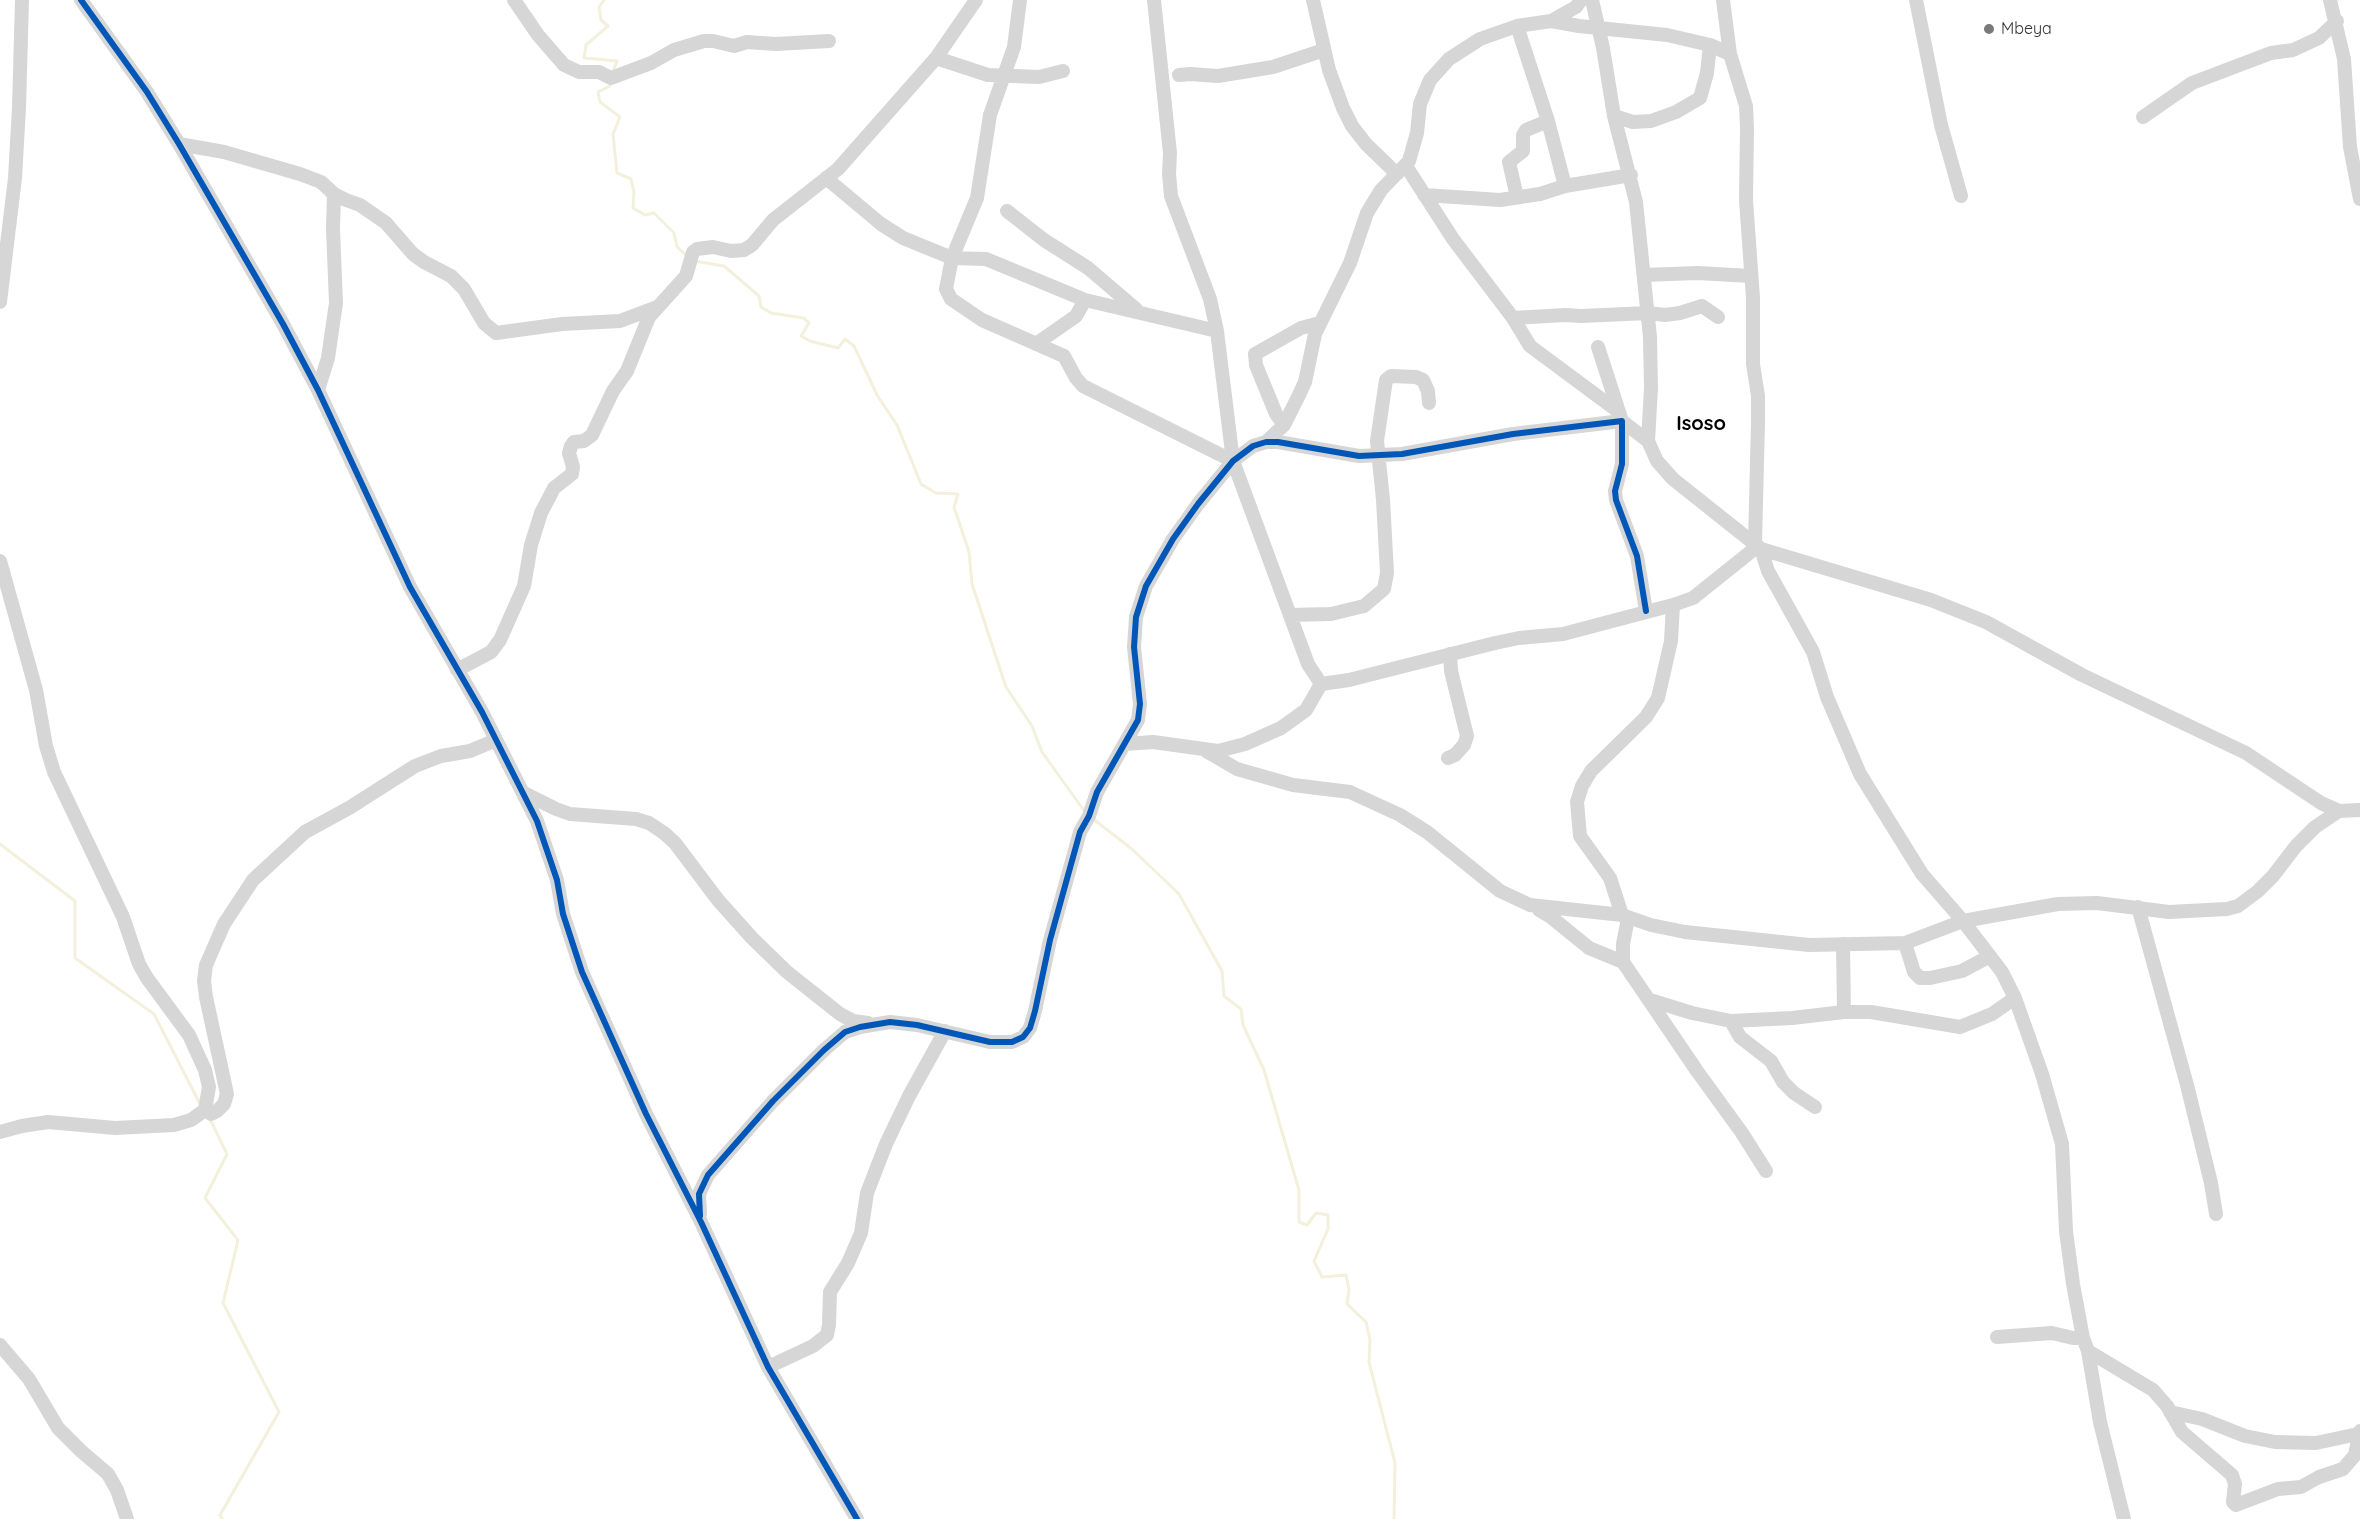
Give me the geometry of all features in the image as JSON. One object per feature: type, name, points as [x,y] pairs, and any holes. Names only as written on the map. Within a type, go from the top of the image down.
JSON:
[{"type":"street","points":[[0,302],[15,178],[20,108],[22,0]]},
{"type":"street","points":[[81,0],[147,92],[283,324],[318,390],[410,587],[524,793],[543,835],[557,880],[567,926],[589,991],[768,1367],[857,1519]]},
{"type":"street","points":[[514,0],[564,65],[579,72],[599,72],[611,78],[651,63],[680,48],[704,41],[734,46],[747,42],[776,44],[829,41]]},
{"type":"street","points":[[457,670],[491,652],[500,640],[524,586],[531,545],[541,513],[554,488],[572,474],[573,467],[569,453],[571,446],[574,442],[584,441],[592,435],[613,391],[627,371],[644,326],[657,307],[677,289],[686,276],[693,252],[697,249],[714,247],[731,251],[744,250],[752,245],[773,220],[838,169],[855,153],[936,58],[976,0]]},
{"type":"street","points":[[1020,0],[1014,47],[990,115],[976,198],[952,258],[946,289],[951,298],[982,320],[1064,356],[1083,386],[1233,461]]},
{"type":"street","points":[[1154,0],[1170,153],[1171,196],[1210,299],[1217,331],[1233,461],[1308,664],[1321,684]]},
{"type":"street","points":[[1313,0],[1335,89],[1352,126],[1366,144],[1401,170],[1424,195],[1459,247],[1513,318],[1530,346],[1621,417],[1648,441],[1657,461],[1673,478],[1758,546],[1895,588],[1965,613],[2082,675],[2246,753],[2321,803],[2339,811],[2360,810]]},
{"type":"street","points":[[1551,21],[1576,7],[1581,0]]},
{"type":"street","points":[[1592,0],[1614,116],[1636,202],[1651,364],[1648,441]]},
{"type":"street","points":[[1723,0],[1730,54],[1746,106],[1746,200],[1753,364],[1758,396],[1758,546],[1768,571],[1813,652],[1827,697],[1860,774],[1922,874],[1964,921],[2002,972],[2015,998],[2042,1074],[2062,1144],[2066,1231],[2100,1422],[2124,1519]]},
{"type":"street","points":[[1916,0],[1941,125],[1961,196]]},
{"type":"street","points":[[2330,0],[2337,21],[2344,59],[2360,199]]},
{"type":"street","points":[[1266,442],[1284,425],[1305,382],[1311,348],[1320,323],[1350,263],[1367,213],[1381,190],[1401,170],[1413,150],[1424,90],[1438,69],[1449,59],[1480,39],[1517,26],[1551,21],[1667,35],[1710,45],[1730,54]]},
{"type":"street","points":[[2144,117],[2192,84],[2271,53],[2293,50],[2319,38],[2337,21]]},
{"type":"street","points":[[1517,26],[1548,121],[1565,186]]},
{"type":"street","points":[[1614,116],[1633,122],[1651,121],[1676,112],[1700,98],[1707,73],[1710,45]]},
{"type":"street","points":[[1179,75],[1218,76],[1273,67],[1324,50]]},
{"type":"street","points":[[936,58],[988,75],[1039,77],[1063,71]]},
{"type":"street","points":[[1517,197],[1509,162],[1523,151],[1523,135],[1526,130],[1548,121]]},
{"type":"street","points":[[178,144],[224,152],[300,174],[321,182],[334,194],[360,205],[386,223],[413,254],[452,276],[464,289],[484,323],[496,333],[562,324],[620,321],[657,307]]},
{"type":"street","points":[[1424,195],[1500,200],[1630,175]]},
{"type":"street","points":[[0,185],[15,178]]},
{"type":"street","points":[[826,178],[874,218],[903,238],[952,258],[986,259],[1084,300],[1217,331]]},
{"type":"street","points":[[318,390],[328,358],[336,303],[334,194]]},
{"type":"street","points":[[1007,211],[1044,240],[1088,268],[1143,314]]},
{"type":"street","points":[[1644,275],[1697,273],[1751,276]]},
{"type":"street","points":[[1036,344],[1076,316],[1084,300]]},
{"type":"street","points":[[1513,318],[1545,315],[1648,313],[1665,315],[1702,306],[1718,317]]},
{"type":"street","points":[[1284,425],[1276,414],[1256,365],[1256,354],[1301,328],[1320,323]]},
{"type":"street","points":[[1598,347],[1621,417],[1622,464],[1615,490],[1616,500],[1637,556],[1646,611]]},
{"type":"street","points":[[1290,615],[1331,614],[1364,606],[1384,589],[1387,573],[1377,441],[1386,380],[1391,376],[1416,377],[1423,380],[1428,391],[1429,403]]},
{"type":"street","points":[[700,1222],[699,1194],[703,1183],[773,1101],[845,1032],[890,1022],[916,1025],[990,1042],[1012,1042],[1023,1037],[1030,1028],[1050,940],[1080,832],[1089,816],[1097,792],[1138,720],[1140,704],[1134,646],[1136,616],[1146,586],[1173,539],[1233,461],[1253,446],[1266,442],[1359,456],[1402,454],[1621,417]]},
{"type":"street","points":[[1321,684],[1349,680],[1518,638],[1563,634],[1673,605],[1693,598],[1758,546]]},
{"type":"street","points":[[0,561],[36,690],[46,746],[54,772],[123,917],[139,964],[184,1026],[205,1070],[209,1087],[205,1110],[191,1120],[174,1125],[115,1128],[48,1122],[0,1132]]},
{"type":"street","points":[[1623,962],[1625,916],[1610,878],[1580,836],[1577,802],[1582,786],[1591,771],[1646,717],[1658,698],[1671,641],[1673,605]]},
{"type":"street","points":[[1448,759],[1464,745],[1467,736],[1451,671],[1450,654]]},
{"type":"street","points":[[1125,744],[1167,743],[1206,751],[1218,751],[1245,744],[1281,728],[1306,711],[1321,684]]},
{"type":"street","points":[[205,1110],[211,1114],[217,1111],[224,1104],[227,1094],[206,997],[204,981],[206,965],[224,924],[253,880],[305,832],[349,808],[415,766],[441,756],[470,751],[496,740]]},
{"type":"street","points":[[1206,751],[1237,769],[1293,785],[1350,792],[1400,815],[1427,832],[1500,891],[1551,917],[1589,948],[1623,962],[1696,1071],[1742,1132],[1766,1171]]},
{"type":"street","points":[[524,793],[570,814],[636,819],[649,823],[675,843],[718,900],[787,972],[840,1014],[853,1021],[876,1024]]},
{"type":"street","points":[[1530,905],[1625,916],[1685,932],[1809,945],[1905,943],[1964,921],[2058,904],[2097,903],[2169,912],[2200,912],[2238,906],[2273,876],[2296,846],[2315,828],[2339,811]]},
{"type":"street","points":[[2138,907],[2187,1084],[2211,1183],[2216,1214]]},
{"type":"street","points":[[1905,943],[1914,972],[1920,978],[1962,971],[1990,956]]},
{"type":"street","points":[[1843,944],[1844,1012]]},
{"type":"street","points":[[1650,1000],[1692,1013],[1731,1021],[1871,1012],[1960,1027],[1992,1014],[2015,998]]},
{"type":"street","points":[[1731,1021],[1740,1037],[1771,1061],[1783,1082],[1794,1093],[1815,1107]]},
{"type":"street","points":[[768,1367],[813,1346],[826,1335],[829,1325],[830,1292],[848,1263],[861,1233],[867,1193],[886,1144],[923,1067],[945,1031]]},
{"type":"street","points":[[1997,1337],[2052,1333],[2073,1338],[2153,1390],[2170,1412],[2181,1432],[2232,1475],[2236,1505],[2278,1489],[2301,1487],[2319,1477],[2343,1469],[2355,1455],[2359,1432],[2316,1443],[2275,1442],[2245,1436],[2202,1419],[2170,1412]]},
{"type":"street","points":[[0,1345],[29,1379],[58,1428],[108,1474],[117,1490],[127,1519]]},
{"type":"waterway","points":[[604,0],[599,7],[601,20],[608,26],[586,45],[584,58],[617,61],[613,72]]},
{"type":"waterway","points":[[610,81],[610,86],[598,92],[600,102],[620,117],[613,134],[617,173],[631,179],[634,192],[633,208],[645,215],[654,213],[674,233],[677,247],[686,255]]},
{"type":"waterway","points":[[694,261],[724,266],[759,296],[761,307],[771,313],[804,318],[809,323],[801,336],[810,341],[838,348],[845,339],[854,346],[877,395],[897,425],[921,484],[936,493],[958,494],[954,507],[969,552],[972,584],[1006,687],[1032,726],[1042,752],[1085,812]]},
{"type":"waterway","points":[[1092,818],[1133,850],[1179,894],[1222,971],[1224,996],[1241,1009],[1243,1025],[1264,1070],[1299,1190],[1299,1222],[1307,1225],[1316,1213],[1328,1215],[1328,1229],[1314,1261],[1322,1277],[1346,1275],[1349,1290],[1347,1304],[1366,1322],[1370,1340],[1369,1362],[1395,1463],[1394,1519]]},
{"type":"waterway","points":[[0,844],[75,901],[75,958],[154,1014],[200,1104]]},
{"type":"waterway","points":[[209,1117],[227,1154],[205,1198],[238,1240],[223,1303],[279,1412],[220,1515],[222,1519]]},
{"type":"cycle path","points":[[81,0],[147,92],[179,144],[283,324],[318,390],[410,587],[482,712],[537,821],[557,880],[563,914],[582,972],[646,1114],[701,1222],[768,1367],[857,1519]]},
{"type":"cycle path","points":[[700,1216],[699,1194],[708,1175],[773,1101],[845,1032],[890,1022],[917,1025],[990,1042],[1012,1042],[1023,1037],[1030,1028],[1050,940],[1080,832],[1089,816],[1097,792],[1138,720],[1140,704],[1134,647],[1136,617],[1146,586],[1173,539],[1198,504],[1233,461],[1253,446],[1266,442],[1278,442],[1359,456],[1402,454],[1513,434],[1622,421],[1622,464],[1615,491],[1616,500],[1637,556],[1646,611]]},
{"type":"place","name":"Mbeya","points":[[1989,29]]},
{"type":"district","name":"Isoso","points":[[1701,424]]}]
